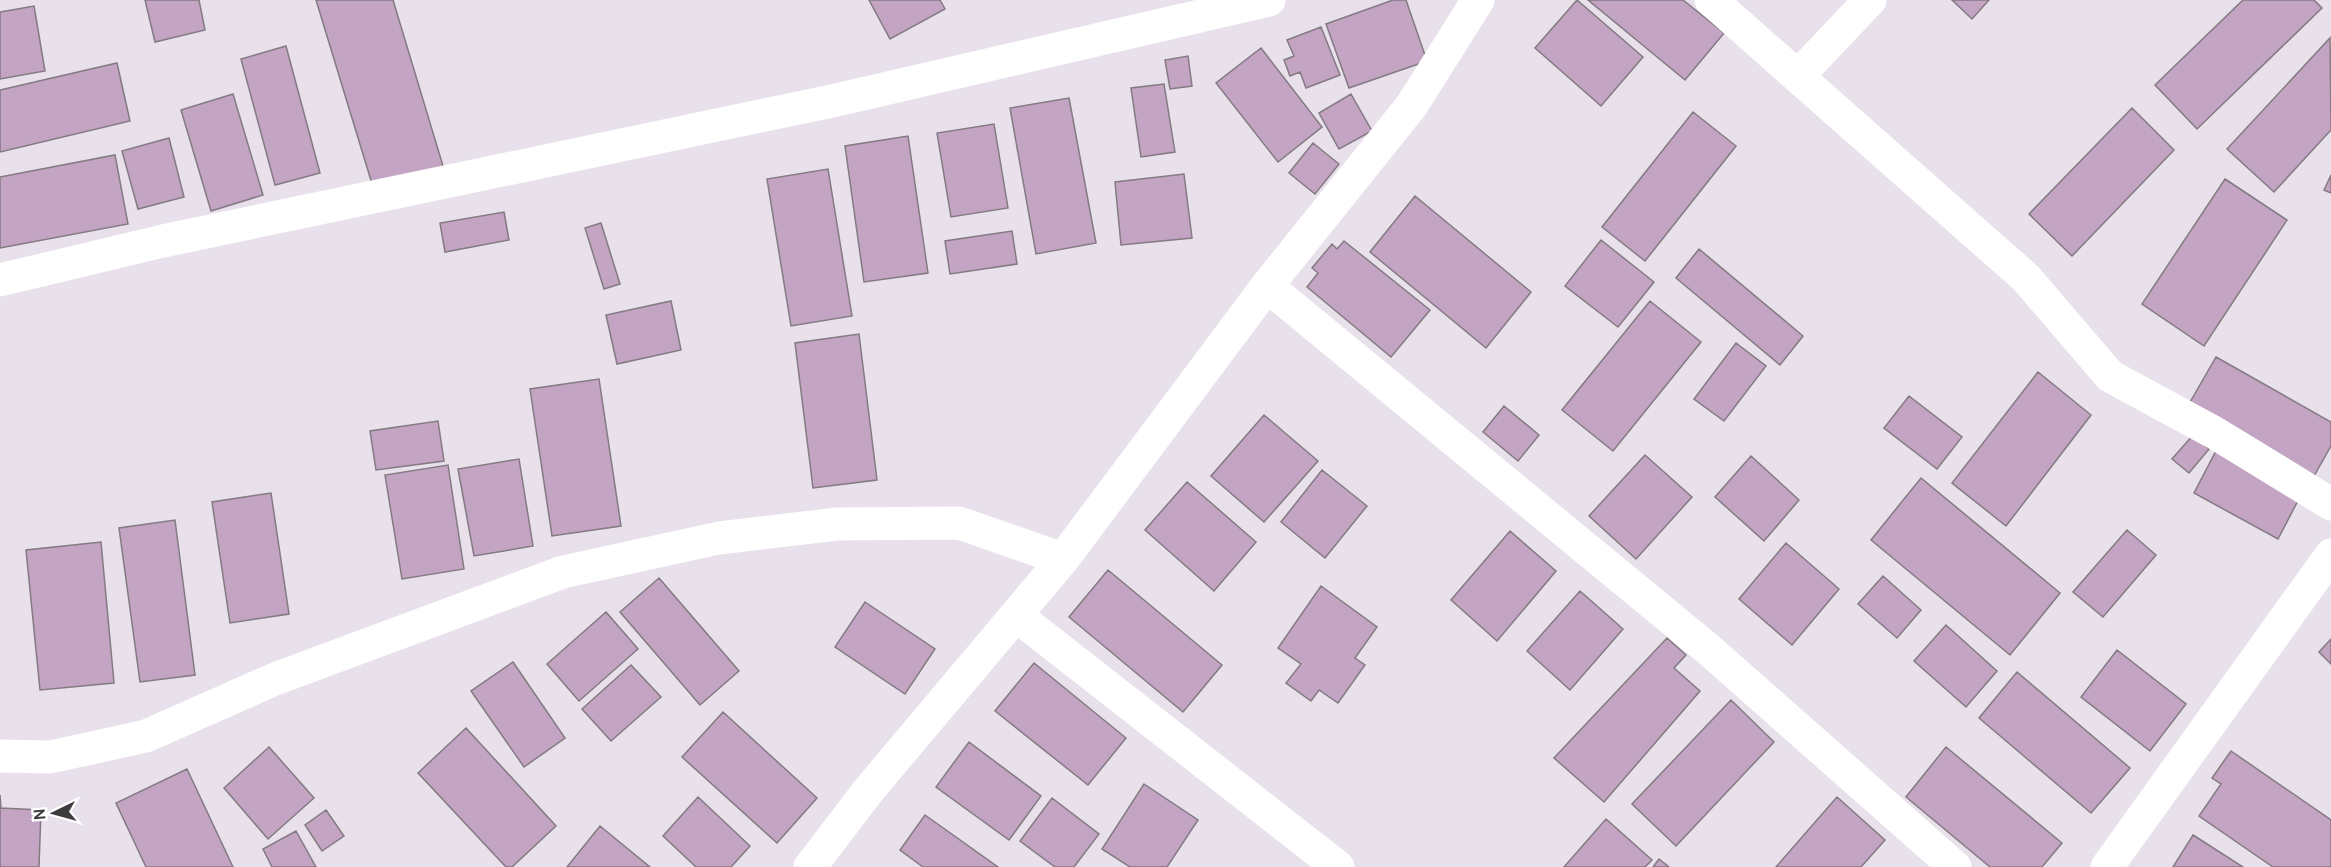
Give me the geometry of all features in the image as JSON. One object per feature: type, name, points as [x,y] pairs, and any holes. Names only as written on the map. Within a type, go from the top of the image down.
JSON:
[{"type":"street","points":[[0,280],[163,241],[844,99],[1269,0]]},
{"type":"street","points":[[810,867],[868,791],[1063,559],[1268,286],[1412,105],[1478,0]]},
{"type":"street","points":[[1711,0],[2026,278],[2110,376],[2215,433],[2331,504]]},
{"type":"street","points":[[1798,76],[1870,0]]},
{"type":"street","points":[[1268,286],[1708,650],[1955,867]]},
{"type":"street","points":[[0,756],[50,757],[146,735],[275,679],[564,572],[719,538],[837,524],[958,523],[1063,559]]},
{"type":"street","points":[[2107,867],[2331,555]]},
{"type":"street","points":[[1017,616],[1338,867]]},
{"type":"building","points":[[145,0],[199,0],[205,30],[155,42]]},
{"type":"building","points":[[316,0],[393,0],[443,166],[373,187]]},
{"type":"building","points":[[869,0],[940,0],[945,9],[890,39]]},
{"type":"building","points":[[1393,0],[1406,0],[1427,61],[1349,88],[1326,24]]},
{"type":"building","points":[[1577,0],[1643,57],[1601,106],[1535,48]]},
{"type":"building","points":[[1588,0],[1683,0],[1724,33],[1685,80]]},
{"type":"building","points":[[1952,0],[1989,0],[1972,19]]},
{"type":"building","points":[[2243,0],[2314,0],[2322,8],[2197,129],[2155,85]]},
{"type":"building","points":[[34,6],[45,71],[0,79],[0,12]]},
{"type":"building","points":[[1321,27],[1340,75],[1306,88],[1300,72],[1290,76],[1284,60],[1294,56],[1287,40]]},
{"type":"building","points":[[2330,38],[2331,130],[2274,192],[2227,149]]},
{"type":"building","points":[[286,46],[320,173],[275,185],[241,59]]},
{"type":"building","points":[[1261,48],[1322,127],[1278,162],[1216,83]]},
{"type":"building","points":[[1188,56],[1192,86],[1170,89],[1165,60]]},
{"type":"building","points":[[117,63],[130,121],[0,152],[0,90]]},
{"type":"building","points":[[1164,84],[1175,152],[1141,157],[1131,88]]},
{"type":"building","points":[[233,94],[263,195],[211,211],[181,110]]},
{"type":"building","points":[[1351,94],[1372,131],[1339,149],[1319,113]]},
{"type":"building","points":[[1069,98],[1096,243],[1036,254],[1010,108]]},
{"type":"building","points":[[2132,108],[2174,150],[2072,256],[2029,214]]},
{"type":"building","points":[[1693,112],[1736,146],[1645,261],[1602,227]]},
{"type":"building","points":[[994,124],[1008,208],[951,217],[937,133]]},
{"type":"building","points":[[908,136],[928,273],[864,282],[845,146]]},
{"type":"building","points":[[169,138],[184,197],[138,209],[122,151]]},
{"type":"building","points":[[1313,143],[1339,164],[1315,194],[1289,173]]},
{"type":"building","points":[[115,155],[128,224],[0,248],[0,177]]},
{"type":"building","points":[[828,169],[852,316],[791,326],[767,179]]},
{"type":"building","points":[[1184,174],[1192,238],[1121,245],[1115,182]]},
{"type":"building","points":[[2331,175],[2331,193],[2324,190]]},
{"type":"building","points":[[2225,179],[2287,220],[2204,346],[2142,304]]},
{"type":"building","points":[[1415,196],[1531,292],[1486,348],[1370,252]]},
{"type":"building","points":[[504,212],[509,240],[445,252],[440,223]]},
{"type":"building","points":[[601,223],[620,284],[604,289],[585,228]]},
{"type":"building","points":[[1012,231],[1017,264],[950,274],[945,241]]},
{"type":"building","points":[[1601,240],[1654,282],[1618,327],[1565,286]]},
{"type":"building","points":[[1344,241],[1430,310],[1391,357],[1307,287],[1318,273],[1312,268],[1332,244],[1337,249]]},
{"type":"building","points":[[1699,249],[1803,336],[1780,365],[1676,278]]},
{"type":"building","points":[[671,301],[681,350],[617,364],[606,315]]},
{"type":"building","points":[[1650,301],[1701,342],[1613,451],[1562,410]]},
{"type":"building","points":[[859,334],[877,480],[813,488],[795,343]]},
{"type":"building","points":[[1736,343],[1766,366],[1724,421],[1694,399]]},
{"type":"building","points":[[2216,357],[2331,422],[2331,446],[2310,483],[2185,411]]},
{"type":"building","points":[[2038,372],[2091,415],[2006,526],[1952,483]]},
{"type":"building","points":[[599,379],[621,526],[552,536],[530,389]]},
{"type":"building","points":[[1909,396],[1962,437],[1937,469],[1884,428]]},
{"type":"building","points":[[1504,406],[1539,435],[1518,461],[1483,432]]},
{"type":"building","points":[[1264,415],[1318,461],[1264,522],[1211,476]]},
{"type":"building","points":[[438,421],[444,461],[376,470],[370,431]]},
{"type":"building","points":[[2193,435],[2209,449],[2189,473],[2172,459]]},
{"type":"building","points":[[2218,447],[2302,493],[2278,539],[2194,493]]},
{"type":"building","points":[[1645,455],[1692,497],[1636,559],[1589,516]]},
{"type":"building","points":[[1751,456],[1799,500],[1764,541],[1715,497]]},
{"type":"building","points":[[519,459],[533,546],[474,556],[458,469]]},
{"type":"building","points":[[448,465],[464,569],[402,579],[385,475]]},
{"type":"building","points":[[1322,470],[1367,506],[1325,558],[1281,522]]},
{"type":"building","points":[[1921,478],[2060,593],[2010,655],[1871,540]]},
{"type":"building","points":[[1187,482],[1256,542],[1214,591],[1145,530]]},
{"type":"building","points":[[271,493],[289,614],[230,623],[212,502]]},
{"type":"building","points":[[175,520],[195,675],[140,682],[119,528]]},
{"type":"building","points":[[2127,530],[2156,555],[2103,617],[2073,592]]},
{"type":"building","points":[[1510,531],[1556,571],[1497,641],[1451,600]]},
{"type":"building","points":[[101,542],[114,683],[40,690],[26,550]]},
{"type":"building","points":[[1786,543],[1839,589],[1792,645],[1739,599]]},
{"type":"building","points":[[1108,570],[1222,665],[1183,712],[1069,617]]},
{"type":"building","points":[[1883,576],[1921,610],[1897,638],[1858,604]]},
{"type":"building","points":[[659,578],[739,671],[700,705],[620,612]]},
{"type":"building","points":[[1321,586],[1377,627],[1355,658],[1365,665],[1338,703],[1319,690],[1311,701],[1286,683],[1301,664],[1278,648]]},
{"type":"building","points":[[1580,591],[1623,629],[1570,690],[1527,651]]},
{"type":"building","points":[[865,602],[935,649],[905,694],[835,647]]},
{"type":"building","points":[[606,612],[638,649],[579,701],[547,664]]},
{"type":"building","points":[[1946,625],[1997,671],[1966,707],[1914,661]]},
{"type":"building","points":[[1667,638],[1686,655],[1674,668],[1700,691],[1604,802],[1554,758]]},
{"type":"building","points":[[2331,639],[2331,664],[2319,652]]},
{"type":"building","points":[[2117,650],[2186,704],[2150,751],[2081,697]]},
{"type":"building","points":[[513,662],[565,738],[524,767],[471,691]]},
{"type":"building","points":[[1034,663],[1126,738],[1088,785],[995,711]]},
{"type":"building","points":[[631,665],[661,697],[611,741],[582,709]]},
{"type":"building","points":[[2017,672],[2130,768],[2091,813],[1979,718]]},
{"type":"building","points":[[1731,700],[1774,742],[1676,846],[1632,804]]},
{"type":"building","points":[[723,712],[817,798],[777,843],[682,757]]},
{"type":"building","points":[[466,728],[556,826],[512,867],[506,867],[418,773]]},
{"type":"building","points":[[969,742],[1041,796],[1009,840],[936,787]]},
{"type":"building","points":[[269,747],[314,798],[268,839],[224,788]]},
{"type":"building","points":[[1946,747],[2062,843],[2042,867],[1990,867],[1906,797]]},
{"type":"building","points":[[2231,751],[2331,820],[2331,867],[2273,867],[2199,816],[2221,784],[2212,778]]},
{"type":"building","points":[[187,769],[233,867],[146,867],[116,803]]},
{"type":"building","points":[[1144,784],[1198,820],[1167,867],[1130,867],[1102,849]]},
{"type":"building","points":[[0,795],[1,808],[41,810],[39,867],[0,867]]},
{"type":"building","points":[[698,797],[750,846],[731,867],[696,867],[663,836]]},
{"type":"building","points":[[1837,797],[1885,840],[1861,867],[1776,867]]},
{"type":"building","points":[[1052,798],[1099,834],[1074,867],[1055,867],[1020,841]]},
{"type":"building","points":[[326,810],[344,836],[322,851],[305,825]]},
{"type":"building","points":[[925,815],[998,867],[923,867],[900,850]]},
{"type":"building","points":[[1606,819],[1652,860],[1645,867],[1564,867]]},
{"type":"building","points":[[600,826],[650,867],[567,867]]},
{"type":"building","points":[[296,831],[316,867],[272,867],[263,849]]},
{"type":"building","points":[[2193,835],[2243,867],[2173,867]]},
{"type":"building","points":[[1659,859],[1669,867],[1653,867]]}]
